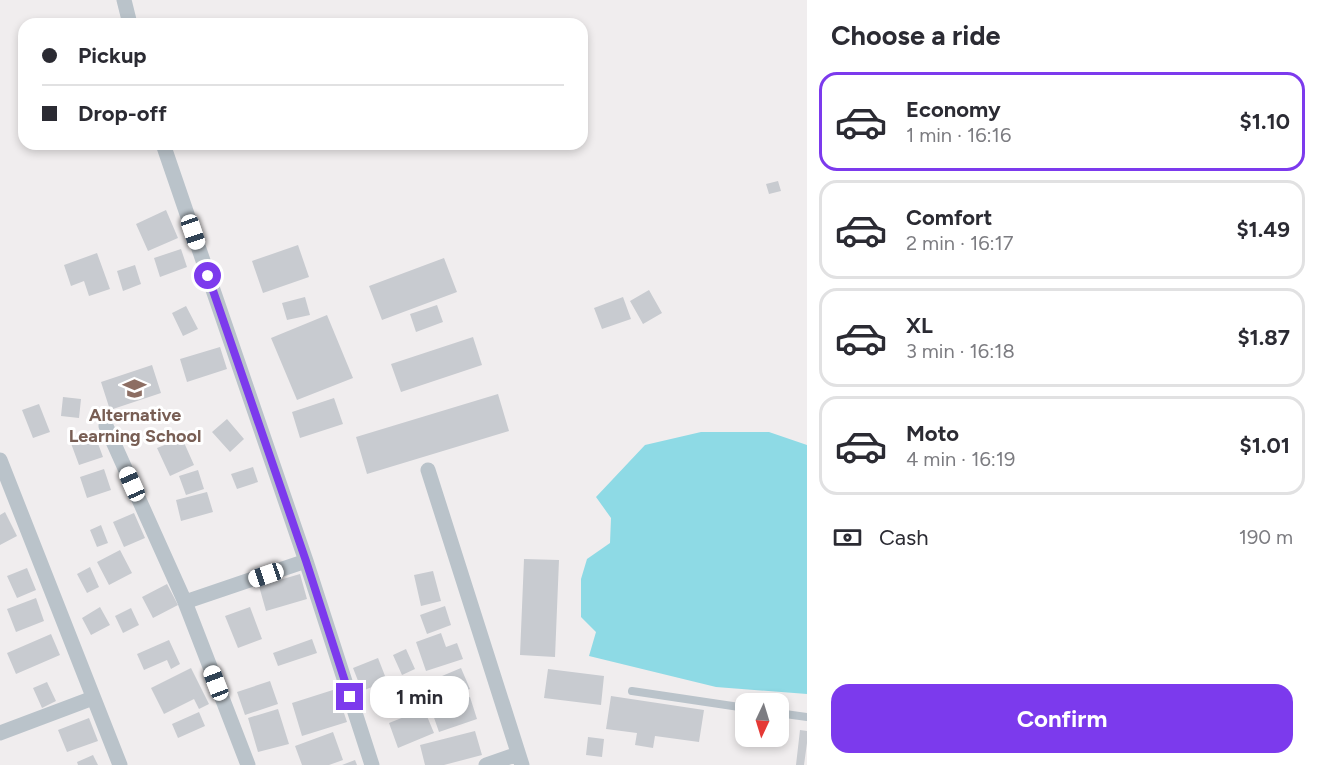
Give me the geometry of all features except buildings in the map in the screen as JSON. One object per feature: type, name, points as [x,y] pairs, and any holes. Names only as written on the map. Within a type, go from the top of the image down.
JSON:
[{"type":"street","points":[[124,0],[128,18]]},
{"type":"street","points":[[165,150],[306,561],[372,765]]},
{"type":"street","points":[[106,426],[185,602],[248,765]]},
{"type":"street","points":[[0,460],[120,765]]},
{"type":"street","points":[[428,470],[520,759],[486,765]]},
{"type":"street","points":[[185,602],[306,561]]},
{"type":"street","points":[[0,733],[93,698]]},
{"type":"lane","points":[[632,691],[735,706]]},
{"type":"lane","points":[[789,715],[807,717]]},
{"type":"water","points":[[701,432],[769,432],[807,445],[807,694],[716,687],[589,656],[596,632],[581,617],[581,579],[587,559],[610,543],[611,518],[596,497],[645,445]]},
{"type":"place","name":"Alternative Learning School","points":[[135,389]]},
{"type":"route","points":[[208,276],[350,697]]}]
